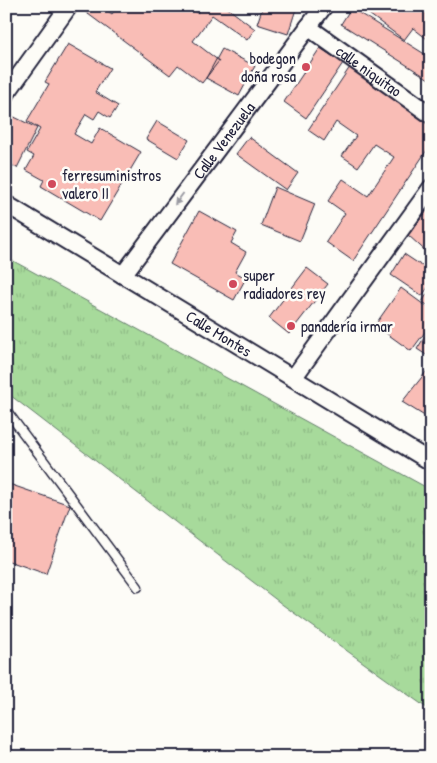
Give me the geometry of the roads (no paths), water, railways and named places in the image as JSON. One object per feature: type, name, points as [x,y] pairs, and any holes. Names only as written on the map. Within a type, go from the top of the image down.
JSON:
[{"type":"street","points":[[6,94],[69,6]]},
{"type":"street","name":"Calle Venezuela","points":[[123,275],[324,6]]},
{"type":"street","name":"calle niquitao","points":[[308,27],[431,114]]},
{"type":"street","points":[[294,378],[431,188]]},
{"type":"street","name":"Calle Montes","points":[[6,204],[431,462]]},
{"type":"lane","points":[[6,410],[138,587]]},
{"type":"place","name":"bodegon doña rosa","points":[[306,67]]},
{"type":"place","name":"ferresuministros valero II","points":[[52,184]]},
{"type":"place","name":"super radiadores rey","points":[[233,284]]},
{"type":"place","name":"panadería irmar","points":[[291,326]]}]
